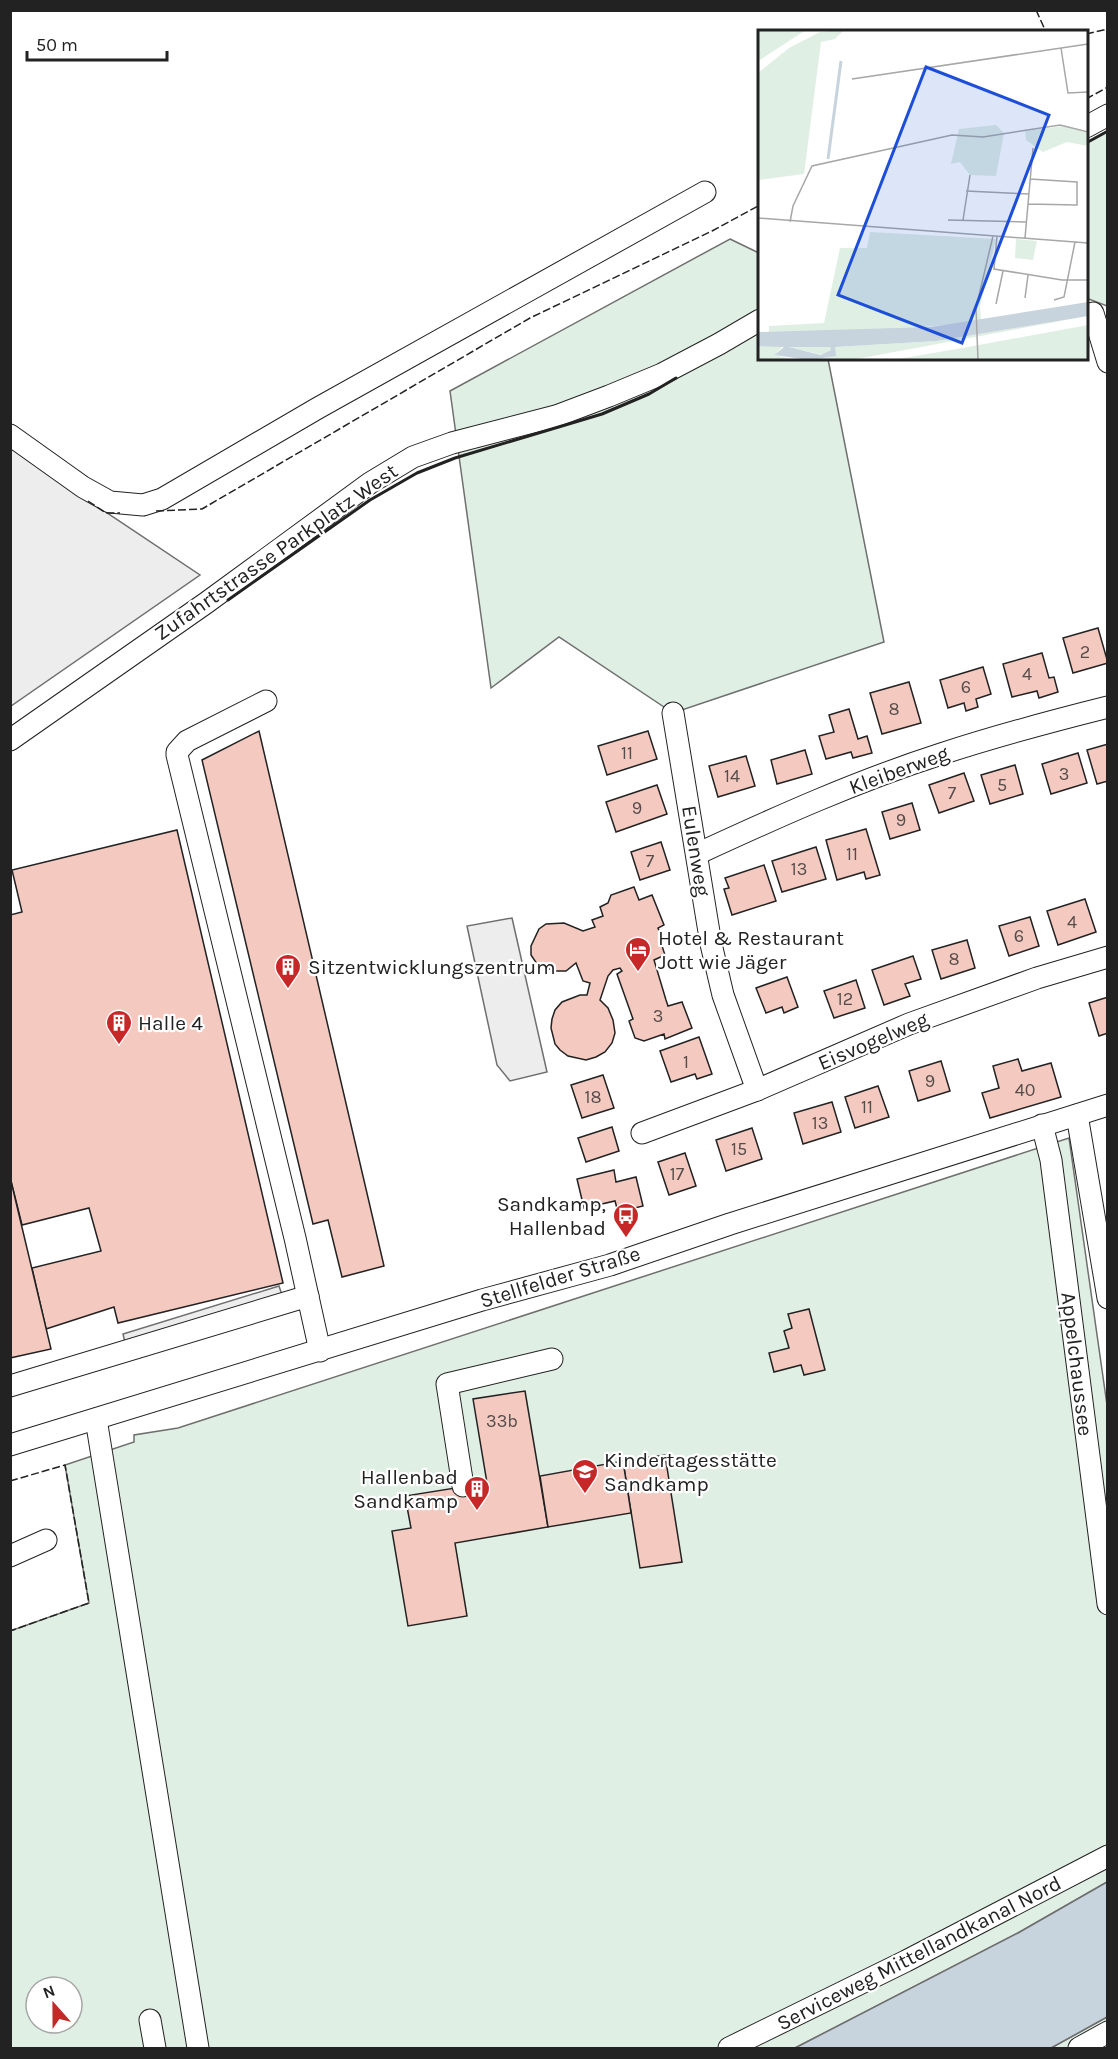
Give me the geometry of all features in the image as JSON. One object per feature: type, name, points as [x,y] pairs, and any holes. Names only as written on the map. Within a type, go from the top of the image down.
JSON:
[{"type":"street","points":[[1088,126],[1107,115]]},
{"type":"street","points":[[10,435],[83,487],[110,502],[144,505],[162,499],[315,410],[705,192]]},
{"type":"street","points":[[1094,313],[1107,362]]},
{"type":"street","name":"Zufahrtstrasse Parkplatz West","points":[[10,740],[206,603],[370,483],[413,457],[452,443],[555,416],[609,396],[662,374],[758,321]]},
{"type":"street","points":[[266,701],[187,741],[177,754],[320,1351]]},
{"type":"street","name":"Kleiberweg","points":[[697,854],[782,815],[940,754],[1039,724],[1107,707]]},
{"type":"street","name":"Eulenweg","points":[[673,713],[711,944],[723,995],[758,1090]]},
{"type":"street","name":"Eisvogelweg","points":[[642,1133],[758,1090],[909,1024],[1037,978],[1107,957]]},
{"type":"street","name":"Stellfelder Straße","points":[[10,1445],[482,1300],[610,1265],[696,1234],[1107,1105]]},
{"type":"street","points":[[1077,1115],[1107,1298]]},
{"type":"street","name":"Appelchaussee","points":[[1042,1125],[1051,1160],[1107,1604]]},
{"type":"street","points":[[1051,1160],[1084,1154]]},
{"type":"street","points":[[10,1386],[308,1296]]},
{"type":"street","points":[[463,1486],[447,1384],[552,1359]]},
{"type":"street","points":[[96,1419],[198,2049]]},
{"type":"street","points":[[10,1556],[46,1540]]},
{"type":"street","name":"Serviceweg Mittellandkanal Nord","points":[[729,2049],[906,1961],[1107,1856]]},
{"type":"street","points":[[150,2020],[155,2049]]},
{"type":"street","points":[[1078,2049],[1107,2032]]},
{"type":"green space","points":[[1107,131],[1107,306],[1088,299],[1088,142]]},
{"type":"green space","points":[[730,239],[758,253],[758,360],[828,360],[884,642],[673,713],[559,637],[491,688],[450,391]]},
{"type":"green space","points":[[1069,1138],[1108,1412],[1107,1882],[1018,1933],[795,2048],[11,2048],[10,1631],[89,1603],[65,1465],[134,1442],[134,1435],[178,1428]]},
{"type":"green space","points":[[1107,2017],[1107,2048],[1051,2048]]},
{"type":"shaded area","points":[[10,448],[200,575],[11,706],[10,706]]},
{"type":"shaded area","points":[[512,918],[547,1072],[510,1081],[497,1065],[467,926]]},
{"type":"shaded area","points":[[279,1286],[283,1298],[126,1347],[123,1334]]},
{"type":"shaded area","points":[[1107,1882],[1107,2017],[1051,2048],[795,2048],[1018,1933]]},
{"type":"building","points":[[1098,628],[1108,663],[1073,673],[1063,638]]},
{"type":"building","points":[[1042,653],[1049,678],[1054,677],[1058,692],[1039,698],[1037,691],[1012,697],[1003,664]]},
{"type":"building","points":[[983,667],[991,694],[976,699],[978,707],[966,711],[964,703],[948,708],[940,680]]},
{"type":"building","points":[[909,682],[921,723],[882,734],[870,693]]},
{"type":"building","points":[[849,709],[858,739],[867,736],[872,753],[853,758],[851,752],[826,759],[819,736],[834,732],[829,715]]},
{"type":"building","name":"Sitzentwicklungszentrum","points":[[259,731],[384,1266],[342,1277],[328,1220],[313,1224],[202,760]]},
{"type":"building","points":[[648,731],[657,759],[607,775],[598,746]]},
{"type":"building","points":[[1108,744],[1108,781],[1097,784],[1087,750]]},
{"type":"building","points":[[805,750],[812,774],[777,784],[771,760]]},
{"type":"building","points":[[1078,753],[1087,783],[1051,794],[1042,764]]},
{"type":"building","points":[[746,756],[755,786],[718,797],[709,766]]},
{"type":"building","points":[[1015,765],[1023,794],[990,804],[981,775]]},
{"type":"building","points":[[964,773],[974,801],[939,813],[929,785]]},
{"type":"building","points":[[657,785],[667,814],[616,832],[606,802]]},
{"type":"building","points":[[912,803],[920,830],[890,839],[882,812]]},
{"type":"building","points":[[866,829],[880,875],[866,879],[864,872],[837,880],[826,840]]},
{"type":"building","name":"Halle 4","points":[[177,830],[283,1283],[118,1323],[114,1307],[46,1329],[32,1268],[101,1251],[89,1208],[22,1225],[10,1177],[10,915],[22,912],[12,870]]},
{"type":"building","points":[[661,842],[670,870],[640,880],[631,852]]},
{"type":"building","points":[[816,847],[826,879],[782,892],[772,861]]},
{"type":"building","points":[[764,865],[776,901],[732,915],[724,889],[729,888],[725,878]]},
{"type":"building","name":"Hotel & Restaurant Jott wie Jäger","points":[[634,887],[639,900],[652,895],[664,925],[658,928],[665,955],[654,960],[668,1006],[682,1002],[692,1028],[665,1039],[664,1034],[644,1041],[635,1038],[629,1021],[633,1019],[617,974],[622,971],[620,968],[613,970],[608,976],[600,1000],[608,1008],[613,1020],[615,1033],[612,1043],[605,1052],[586,1060],[568,1056],[555,1044],[551,1028],[552,1019],[555,1010],[562,1002],[580,995],[587,995],[590,983],[583,981],[576,963],[566,971],[554,971],[537,964],[531,955],[531,946],[539,929],[546,924],[564,923],[583,931],[595,927],[592,920],[603,916],[600,907],[608,903],[611,895]]},
{"type":"building","points":[[1085,899],[1096,932],[1058,945],[1047,911]]},
{"type":"building","points":[[1030,917],[1039,946],[1009,956],[999,926]]},
{"type":"building","points":[[967,940],[975,968],[941,979],[932,950]]},
{"type":"building","points":[[913,956],[921,979],[905,984],[910,996],[884,1005],[872,970]]},
{"type":"building","points":[[787,977],[798,1007],[784,1013],[782,1007],[766,1013],[756,988]]},
{"type":"building","points":[[856,980],[865,1008],[834,1018],[824,991]]},
{"type":"building","points":[[1108,997],[1108,1033],[1099,1036],[1089,1003]]},
{"type":"building","points":[[699,1037],[712,1074],[697,1079],[695,1074],[671,1082],[660,1051]]},
{"type":"building","points":[[1018,1059],[1022,1071],[1051,1063],[1061,1097],[990,1118],[982,1093],[999,1088],[993,1066]]},
{"type":"building","points":[[941,1061],[950,1091],[918,1101],[909,1071]]},
{"type":"building","points":[[603,1075],[614,1108],[582,1118],[571,1085]]},
{"type":"building","points":[[878,1086],[889,1117],[855,1128],[845,1097]]},
{"type":"building","points":[[832,1102],[841,1132],[803,1144],[794,1113]]},
{"type":"building","points":[[612,1127],[619,1151],[586,1162],[578,1138]]},
{"type":"building","points":[[752,1128],[762,1159],[726,1171],[716,1140]]},
{"type":"building","points":[[685,1153],[696,1186],[669,1195],[658,1162]]},
{"type":"building","points":[[614,1170],[616,1182],[636,1177],[643,1206],[618,1212],[615,1201],[584,1208],[577,1179]]},
{"type":"building","points":[[10,1177],[51,1349],[10,1358]]},
{"type":"building","points":[[809,1309],[825,1370],[804,1375],[801,1365],[774,1372],[769,1353],[789,1348],[784,1331],[792,1328],[788,1314]]},
{"type":"building","name":"Hallenbad Sandkamp","points":[[525,1391],[548,1527],[455,1543],[467,1616],[408,1626],[392,1531],[411,1528],[405,1496],[487,1483],[473,1399]]},
{"type":"building","points":[[665,1455],[682,1562],[640,1568],[623,1461]]},
{"type":"building","name":"Kindertagesstätte Sandkamp","points":[[623,1461],[631,1513],[548,1527],[540,1476]]},
{"type":"fence","points":[[1036,10],[1045,30]]},
{"type":"fence","points":[[1088,34],[1108,29]]},
{"type":"fence","points":[[1088,98],[1108,87]]},
{"type":"fence","points":[[156,511],[202,509],[530,318],[712,231],[758,206]]},
{"type":"fence","points":[[88,501],[106,513],[120,513]]},
{"type":"fence","points":[[10,1481],[65,1465],[89,1603],[10,1631]]},
{"type":"wall","points":[[1088,142],[1108,131]]},
{"type":"wall","points":[[228,600],[370,500],[417,473],[455,458],[602,414],[649,394],[676,378]]},
{"type":"place","name":"Hotel & Restaurant Jott wie Jäger","points":[[638,973]]},
{"type":"place","name":"Sitzentwicklungszentrum","points":[[288,990]]},
{"type":"place","name":"Halle 4","points":[[119,1046]]},
{"type":"place","name":"Sandkamp, Hallenbad","points":[[626,1239]]},
{"type":"place","name":"Kindertagesstätte Sandkamp","points":[[585,1495]]},
{"type":"place","name":"Hallenbad Sandkamp","points":[[477,1512]]}]
